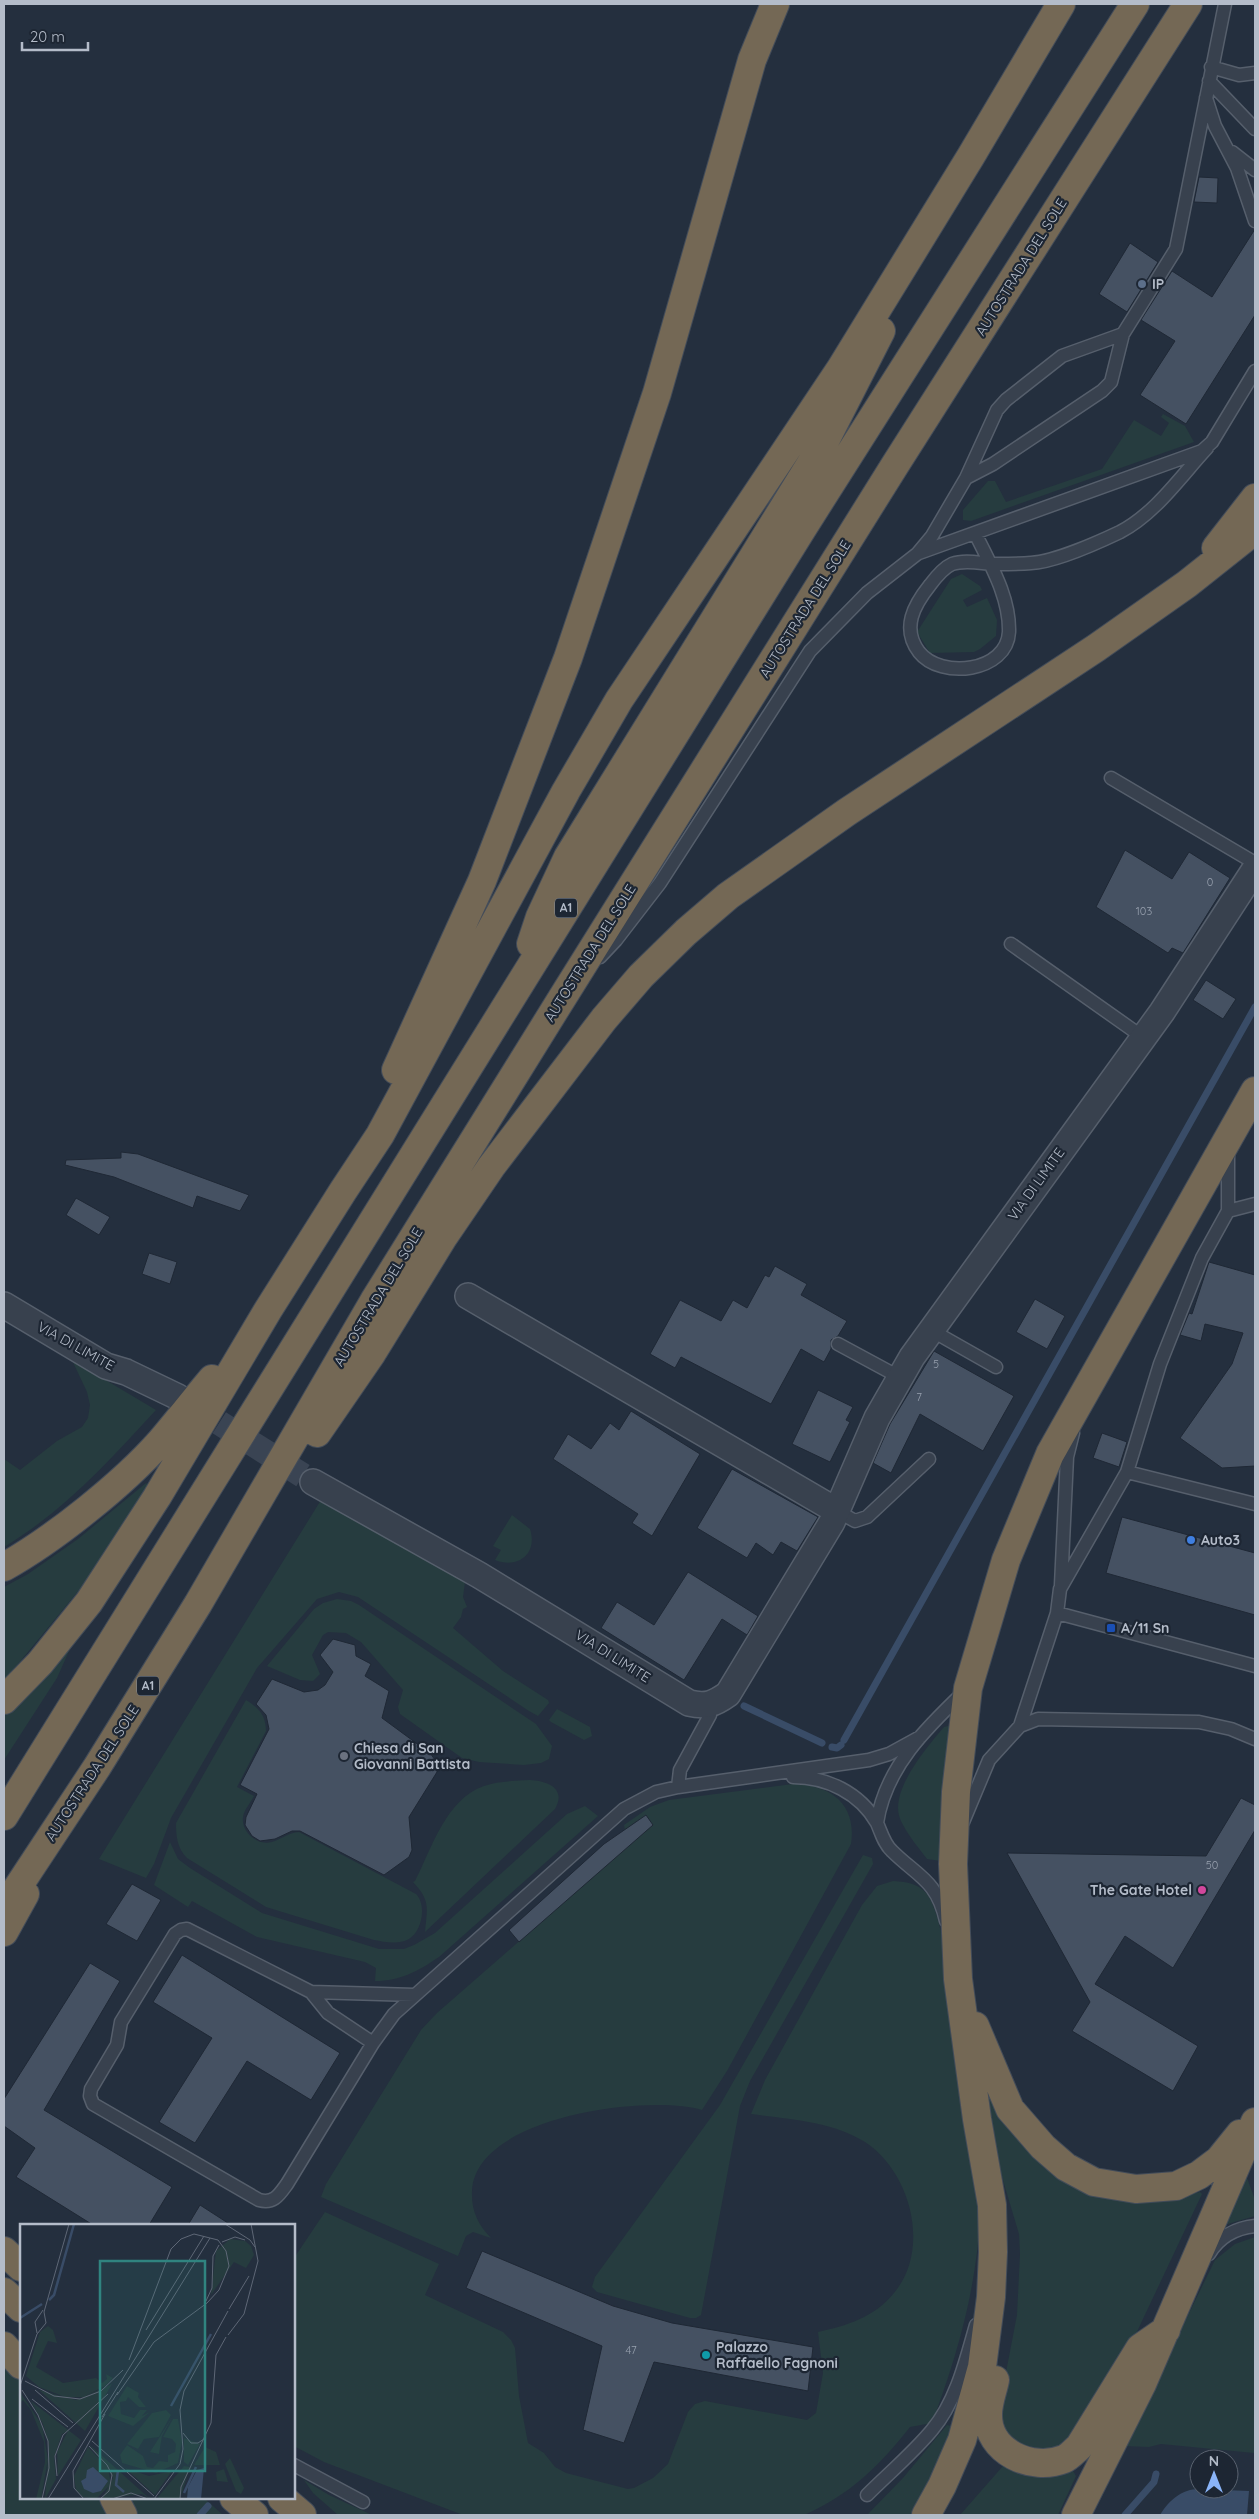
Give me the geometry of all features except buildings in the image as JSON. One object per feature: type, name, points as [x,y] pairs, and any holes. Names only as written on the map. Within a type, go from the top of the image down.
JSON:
[{"type":"highway","points":[[343,1190],[371,1123],[482,881],[568,658],[657,394],[752,60],[775,4]]},
{"type":"highway","points":[[4,1700],[40,1663],[89,1602],[157,1497],[268,1310],[343,1190],[380,1135],[566,791],[619,700],[841,368],[971,156],[1061,4]]},
{"type":"highway","name":"A1","points":[[4,1816],[802,529],[1134,4]]},
{"type":"highway","name":"AUTOSTRADA DEL SOLE","points":[[4,1908],[97,1767],[198,1604],[374,1301],[564,995],[900,457],[1188,4]]},
{"type":"highway","points":[[501,1014],[525,961],[540,916],[568,857],[826,439],[971,156]]},
{"type":"highway","points":[[1187,584],[1255,498]]},
{"type":"highway","points":[[198,1604],[372,1353],[444,1236],[491,1167],[561,1074],[641,976],[686,932],[728,896],[847,812],[1096,648],[1187,584],[1255,530]]},
{"type":"highway","points":[[926,2515],[942,2486],[962,2440],[982,2367],[991,2297],[994,2252],[992,2206],[960,1987],[954,1846],[956,1792],[968,1688],[1006,1560],[1050,1454],[1253,1098]]},
{"type":"highway","points":[[4,1567],[67,1525],[160,1442],[268,1310]]},
{"type":"highway","points":[[4,1932],[97,1767]]},
{"type":"highway","points":[[960,1987],[1010,2109],[1043,2148],[1066,2167],[1094,2182],[1136,2189],[1176,2186],[1199,2175],[1219,2160],[1238,2137],[1255,2110]]},
{"type":"highway","points":[[1076,2515],[1142,2384],[1207,2228],[1255,2122]]},
{"type":"highway","points":[[984,2158],[1008,2234],[1009,2284],[1003,2333],[988,2414],[992,2433],[1002,2449],[1016,2458],[1032,2463],[1050,2463],[1066,2458],[1079,2447],[1091,2430],[1140,2348],[1166,2330]]},
{"type":"highway","points":[[4,2251],[20,2266]]},
{"type":"highway","points":[[4,2292],[20,2307]]},
{"type":"highway","points":[[4,2346],[20,2364]]},
{"type":"highway","points":[[115,2499],[123,2515]]},
{"type":"highway","points":[[235,2499],[254,2515]]},
{"type":"highway","points":[[283,2499],[302,2515]]},
{"type":"street","name":"VIA DI LIMITE","points":[[314,1482],[479,1574],[689,1703],[715,1704],[728,1694],[832,1522],[877,1418],[930,1330],[1144,1038],[1255,869]]},
{"type":"street","points":[[468,1296],[836,1511]]},
{"type":"street","name":"VIA DI LIMITE","points":[[4,1304],[106,1366],[126,1372],[178,1397]]},
{"type":"lane","points":[[966,478],[993,464],[1102,391],[1111,382],[1123,334],[1176,249],[1208,81],[1225,4]]},
{"type":"lane","points":[[1212,67],[1238,75],[1255,73]]},
{"type":"lane","points":[[1208,81],[1255,129]]},
{"type":"lane","points":[[1205,96],[1216,126],[1237,168],[1255,221]]},
{"type":"lane","points":[[1226,146],[1255,170]]},
{"type":"lane","points":[[564,995],[616,940],[660,883],[810,651],[866,593],[917,554],[932,536],[966,478],[990,424],[1006,400],[1062,356],[1123,334]]},
{"type":"lane","points":[[975,533],[990,564],[1005,602],[1009,633],[1006,647],[995,658],[979,666],[945,668],[929,662],[919,652],[911,635],[910,618],[916,602],[937,576],[951,565],[970,562],[990,564],[1039,562],[1121,531],[1152,508],[1207,448],[1255,371]]},
{"type":"lane","points":[[917,554],[1207,448]]},
{"type":"lane","points":[[1111,778],[1255,863]]},
{"type":"lane","points":[[1011,944],[1144,1038]]},
{"type":"lane","points":[[1060,1589],[1126,1472],[1160,1364],[1202,1258],[1228,1211],[1228,1140]]},
{"type":"lane","points":[[1228,1211],[1255,1204]]},
{"type":"lane","points":[[930,1330],[996,1367]]},
{"type":"lane","points":[[838,1344],[900,1378]]},
{"type":"lane","points":[[954,1846],[989,1760],[1020,1726],[1058,1613],[1067,1457],[1081,1399]]},
{"type":"lane","points":[[836,1511],[855,1521],[867,1517],[929,1459]]},
{"type":"lane","points":[[1126,1472],[1255,1504]]},
{"type":"lane","points":[[1058,1613],[1255,1666]]},
{"type":"lane","points":[[877,1823],[879,1808],[892,1777],[920,1737],[968,1688]]},
{"type":"lane","points":[[678,1786],[680,1770],[710,1715],[709,1705]]},
{"type":"lane","points":[[1020,1726],[1038,1719],[1199,1722],[1231,1729],[1255,1739]]},
{"type":"lane","points":[[373,2043],[328,2012],[311,1992],[187,1929],[181,1930],[175,1934],[122,2022],[117,2045],[92,2089],[90,2096],[93,2104],[204,2170],[259,2200],[268,2202],[276,2199],[373,2043],[391,2018],[624,1809],[656,1792],[678,1786],[761,1777],[869,1760],[889,1754],[920,1737]]},
{"type":"lane","points":[[761,1777],[807,1777],[834,1785],[864,1806],[877,1823],[890,1850],[918,1872],[933,1888],[944,1912],[960,1987]]},
{"type":"lane","points":[[311,1992],[415,1995]]},
{"type":"lane","points":[[1166,2330],[1215,2243],[1229,2233],[1255,2226]]},
{"type":"lane","points":[[867,2495],[933,2430],[946,2409],[963,2369],[994,2252]]},
{"type":"lane","points":[[295,2466],[363,2502]]},
{"type":"green space","points":[[1163,414],[1185,426],[1194,442],[971,521],[963,520],[963,510],[988,481],[995,481],[1006,502],[1102,469],[1134,420],[1161,436],[1169,423],[1161,417]]},
{"type":"green space","points":[[962,574],[980,586],[982,590],[963,600],[967,607],[987,598],[997,620],[996,636],[974,652],[930,653],[917,632],[951,579]]},
{"type":"green space","points":[[72,1360],[156,1410],[85,1484],[46,1518],[4,1547],[4,1459],[20,1470],[57,1441],[82,1427],[88,1418],[90,1405],[87,1392]]},
{"type":"green space","points":[[146,1483],[149,1486],[85,1583],[4,1681],[4,1587],[28,1574],[78,1539]]},
{"type":"green space","points":[[321,1500],[465,1582],[463,1597],[467,1607],[463,1609],[461,1617],[453,1628],[503,1671],[548,1700],[549,1703],[538,1716],[358,1597],[339,1592],[317,1599],[257,1668],[171,1818],[154,1864],[146,1878],[99,1859]]},
{"type":"green space","points":[[512,1515],[530,1529],[532,1538],[529,1552],[518,1561],[503,1562],[495,1560],[501,1550],[493,1546]]},
{"type":"green space","points":[[337,1599],[351,1601],[359,1605],[536,1724],[552,1746],[549,1759],[541,1763],[524,1765],[479,1762],[462,1758],[400,1714],[398,1707],[403,1690],[361,1642],[346,1633],[328,1632],[323,1635],[312,1655],[320,1674],[313,1681],[300,1680],[267,1666],[314,1609],[323,1603]]},
{"type":"green space","points":[[81,1624],[57,1678],[4,1760],[4,1710]]},
{"type":"green space","points":[[246,1700],[261,1713],[265,1721],[266,1731],[237,1787],[254,1796],[243,1817],[243,1823],[248,1833],[256,1840],[267,1843],[299,1832],[416,1894],[421,1905],[422,1918],[417,1930],[409,1939],[396,1942],[374,1940],[266,1907],[187,1858],[181,1850],[176,1833],[176,1823]]},
{"type":"green space","points":[[557,1709],[590,1727],[592,1736],[584,1740],[551,1722],[549,1720]]},
{"type":"green space","points":[[944,1727],[950,1727],[941,1861],[927,1859],[903,1826],[898,1810],[899,1797],[911,1771]]},
{"type":"green space","points":[[530,1780],[549,1784],[557,1791],[559,1796],[555,1809],[425,1932],[427,1905],[423,1894],[413,1882],[450,1813],[471,1792],[484,1786],[501,1782]]},
{"type":"green space","points":[[793,1784],[819,1788],[839,1799],[850,1818],[852,1830],[851,1844],[727,2071],[702,2110],[677,2106],[644,2105],[607,2109],[568,2116],[532,2128],[502,2144],[481,2165],[472,2191],[476,2217],[482,2228],[491,2238],[473,2232],[466,2236],[458,2256],[321,2197],[326,2184],[421,2030],[437,2013],[628,1846],[624,1825],[650,1807],[669,1800]]},
{"type":"green space","points":[[585,1806],[598,1816],[439,1957],[416,1971],[384,1981],[375,1981],[376,1968],[365,1962],[257,1937],[192,1901],[188,1907],[154,1885],[170,1842],[178,1859],[262,1913],[379,1949],[404,1949],[435,1933],[567,1814]]},
{"type":"green space","points":[[863,1855],[872,1858],[873,1864],[750,2081],[740,2106],[701,2315],[696,2318],[690,2318],[597,2292],[592,2287],[595,2277],[720,2105]]},
{"type":"green space","points":[[893,1881],[918,1886],[929,1897],[934,1908],[939,1922],[945,1954],[977,2164],[979,2223],[974,2274],[954,2360],[932,2423],[910,2427],[875,2467],[850,2489],[804,2515],[463,2515],[324,2462],[295,2447],[295,2257],[325,2212],[439,2264],[425,2295],[503,2332],[511,2340],[515,2348],[519,2396],[528,2443],[544,2453],[555,2467],[566,2473],[628,2489],[634,2488],[653,2478],[668,2464],[688,2412],[695,2404],[705,2401],[807,2420],[816,2413],[823,2373],[818,2332],[839,2327],[869,2314],[894,2293],[905,2275],[912,2255],[911,2212],[904,2191],[894,2172],[881,2155],[865,2142],[838,2129],[824,2125],[751,2114],[765,2080],[862,1905],[877,1886]]},
{"type":"green space","points":[[985,2083],[1028,2147],[1184,2196],[1200,2192],[1202,2194],[1125,2357],[1075,2438],[1050,2453],[1019,2446],[1003,2428],[1000,2419],[1002,2393],[1017,2315],[1020,2254],[1019,2234],[991,2140]]},
{"type":"green space","points":[[1246,2175],[1255,2200],[1255,2216],[1224,2225]]},
{"type":"green space","points":[[1255,2237],[1254,2453],[1239,2452],[1239,2449],[1213,2449],[1161,2444],[1149,2447],[1124,2446],[1215,2260],[1235,2244]]},
{"type":"green space","points":[[4,2363],[20,2381],[20,2499],[103,2499],[111,2515],[4,2515]]},
{"type":"green space","points":[[947,2425],[951,2426],[953,2430],[912,2515],[867,2515],[903,2478]]},
{"type":"green space","points":[[1003,2466],[1028,2475],[1044,2476],[1073,2471],[1076,2476],[1058,2515],[960,2515]]},
{"type":"green space","points":[[304,2480],[329,2495],[372,2515],[338,2515],[313,2493]]},
{"type":"green space","points":[[129,2499],[205,2499],[223,2515],[136,2515]]},
{"type":"water","points":[[1189,2491],[1189,2499],[1239,2499],[1239,2491],[1249,2491],[1247,2515],[1160,2515],[1176,2496]]},
{"type":"waterway","points":[[844,1740],[1255,1007]]},
{"type":"waterway","points":[[744,1706],[822,1743]]},
{"type":"waterway","points":[[832,1747],[837,1748],[841,1745]]},
{"type":"waterway","points":[[1125,2515],[1154,2482],[1156,2474]]},
{"type":"waterway","points":[[200,2515],[208,2506]]},
{"type":"tunnel","points":[[188,1403],[313,1482]]},
{"type":"place","name":"IP","points":[[1142,284]]},
{"type":"place","name":"Auto3","points":[[1191,1540]]},
{"type":"place","name":"A/11 Sn","points":[[1111,1628]]},
{"type":"place","name":"Chiesa di San Giovanni Battista","points":[[344,1756]]},
{"type":"place","name":"The Gate Hotel","points":[[1202,1890]]},
{"type":"place","name":"Palazzo Raffaello Fagnoni","points":[[706,2355]]}]
